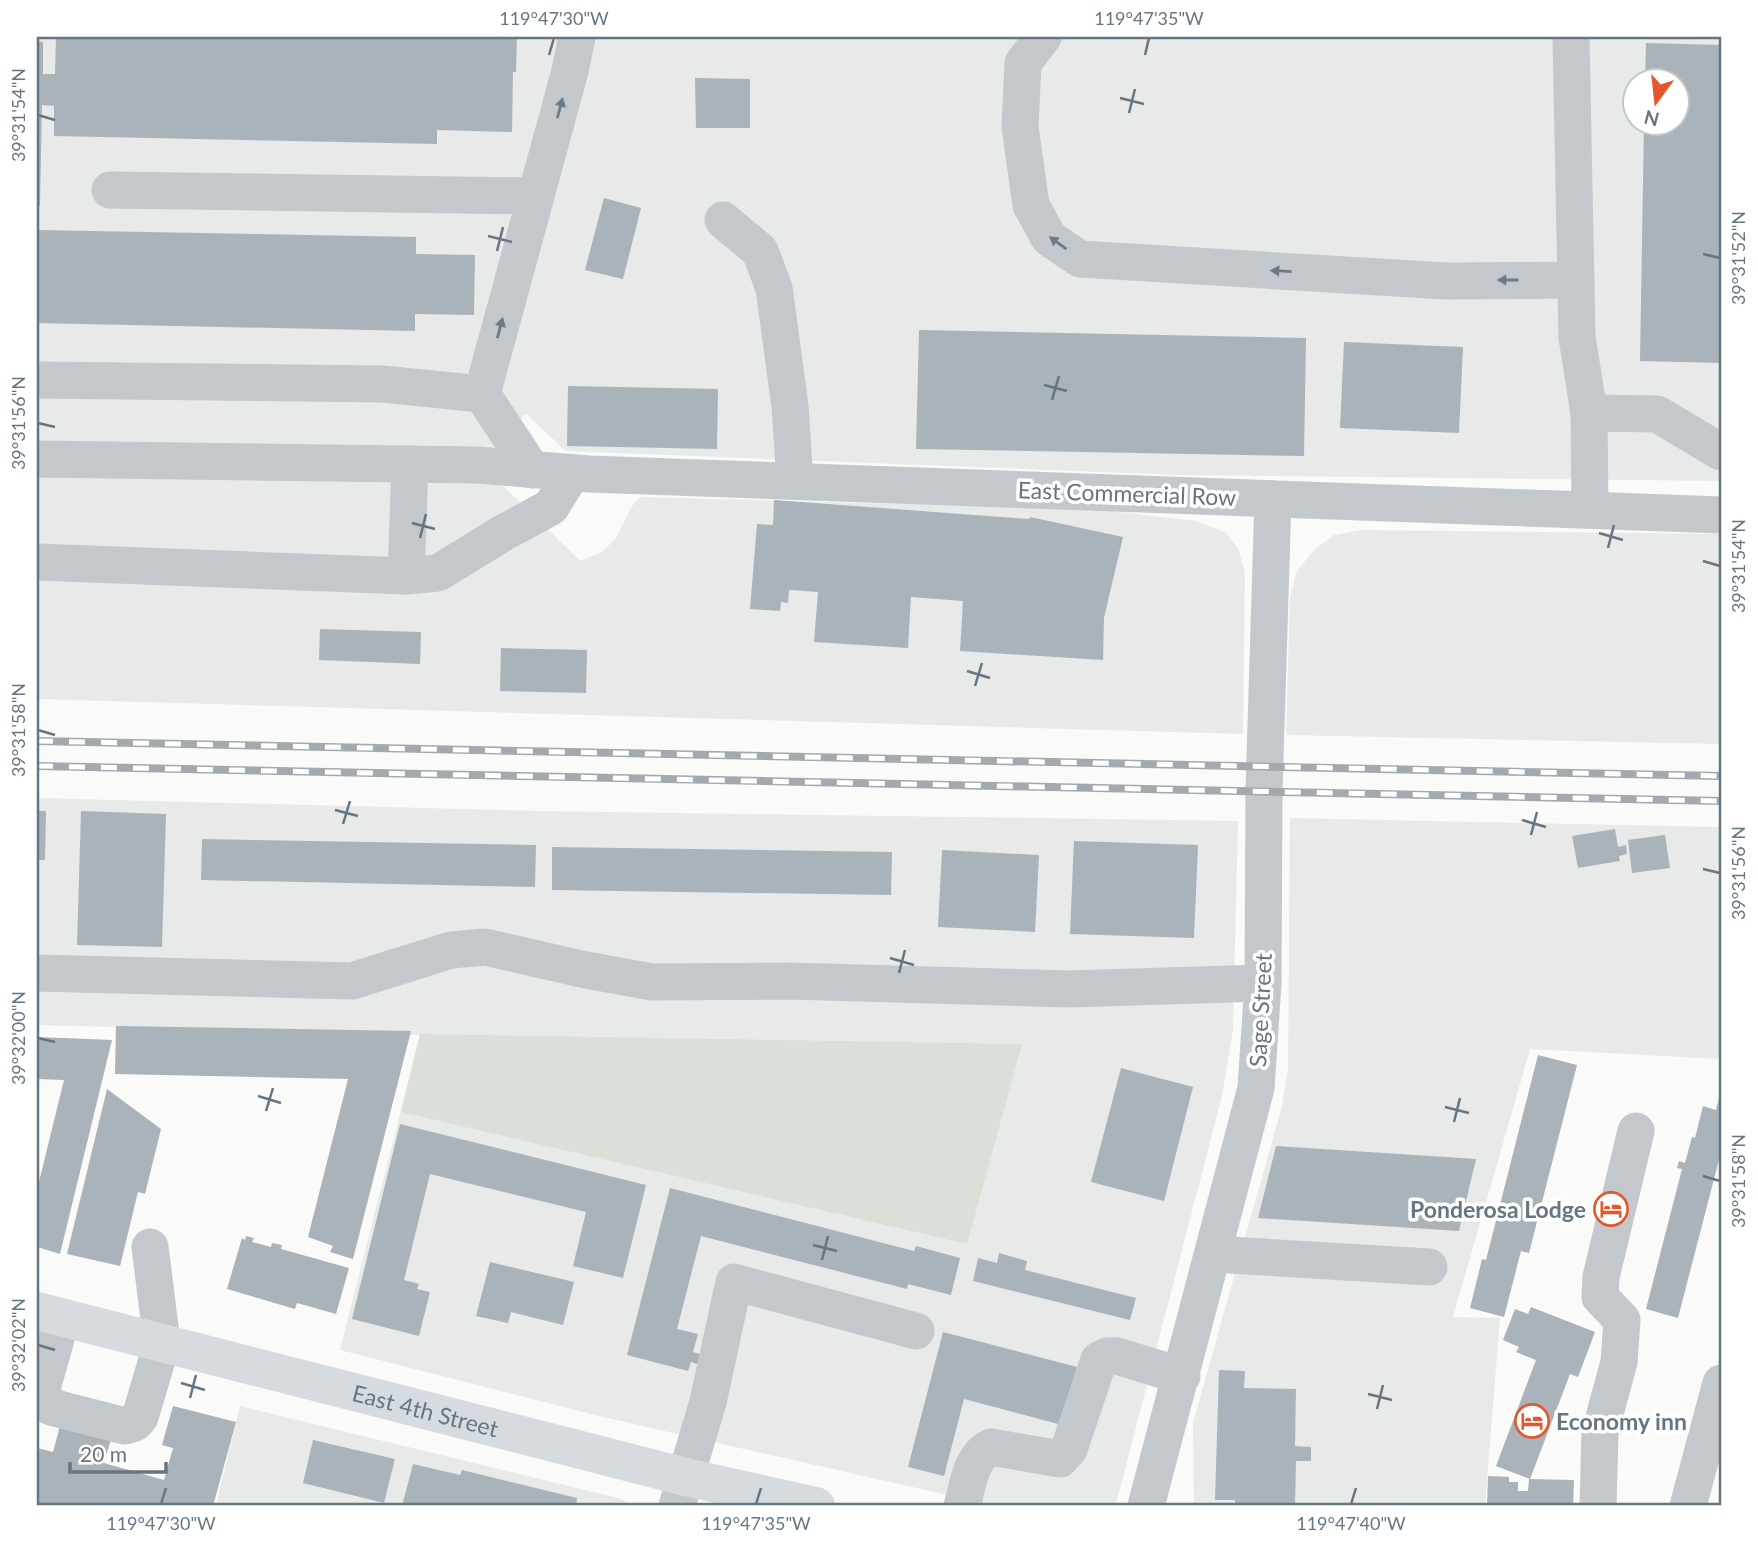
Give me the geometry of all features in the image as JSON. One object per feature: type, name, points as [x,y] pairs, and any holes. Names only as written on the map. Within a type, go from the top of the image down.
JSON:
[{"type":"main road","name":"East 4th Street","points":[[49,1314],[162,1343],[682,1492],[816,1506]]},
{"type":"street","points":[[532,470],[482,394],[577,37]]},
{"type":"street","points":[[1043,37],[1023,63],[1020,127],[1031,205],[1049,238],[1080,258],[1446,281],[1576,280]]},
{"type":"street","points":[[1571,37],[1577,337],[1589,413],[1590,509]]},
{"type":"street","points":[[110,190],[536,196]]},
{"type":"street","points":[[723,220],[760,251],[774,288],[790,406],[795,481]]},
{"type":"street","points":[[37,380],[382,384],[482,394]]},
{"type":"street","points":[[1589,413],[1657,414],[1721,452]]},
{"type":"street","name":"East Commercial Row","points":[[37,459],[477,465],[572,473],[1721,515]]},
{"type":"street","points":[[406,576],[410,464]]},
{"type":"street","points":[[37,562],[406,576],[438,573],[551,507],[572,473]]},
{"type":"street","name":"Sage Street","points":[[1146,1506],[1256,1088],[1263,983],[1264,790],[1273,499]]},
{"type":"street","points":[[37,973],[352,981],[451,950],[485,947],[652,982],[789,981],[1069,989],[1263,983]]},
{"type":"street","points":[[1598,1506],[1600,1432],[1619,1362],[1622,1321],[1600,1297],[1601,1277],[1636,1130]]},
{"type":"street","points":[[49,1314],[41,1392],[45,1401],[51,1407],[125,1426],[135,1423],[140,1417],[162,1343],[150,1247]]},
{"type":"street","points":[[1213,1254],[1429,1267]]},
{"type":"street","points":[[682,1492],[708,1402],[734,1282],[916,1331]]},
{"type":"street","points":[[962,1506],[975,1460],[985,1449],[991,1447],[1060,1459],[1065,1455],[1099,1360],[1107,1356],[1117,1356],[1182,1376]]},
{"type":"street","points":[[1688,1506],[1721,1384]]},
{"type":"shaded area","points":[[37,37],[1721,37],[1721,481],[1177,475],[566,451],[526,414],[494,442],[492,475],[580,561],[602,552],[616,538],[632,506],[640,497],[1096,509],[1195,521],[1225,532],[1238,548],[1245,572],[1243,734],[37,699]]},
{"type":"shaded area","points":[[1361,530],[1721,534],[1721,744],[1286,735],[1290,597],[1297,571],[1314,550],[1334,535]]},
{"type":"shaded area","points":[[37,798],[539,811],[1238,821],[1233,1030],[1222,1096],[1116,1504],[996,1506],[603,1417],[340,1350],[420,1035],[37,1025]]},
{"type":"shaded area","points":[[1290,818],[1721,827],[1721,1059],[1530,1049],[1453,1317],[1500,1318],[1485,1506],[1194,1506],[1193,1423],[1282,1106],[1288,1069]]},
{"type":"shaded area","points":[[420,1034],[1022,1044],[967,1244],[401,1112]]},
{"type":"shaded area","points":[[240,1406],[622,1499],[630,1506],[216,1506]]},
{"type":"building","points":[[56,37],[517,37],[516,72],[513,72],[512,132],[437,130],[437,144],[54,136],[54,106],[42,105],[40,206],[37,206],[37,41],[43,42],[43,74],[55,74]]},
{"type":"building","points":[[1646,43],[1721,45],[1721,363],[1640,361],[1644,136],[1692,136],[1692,66],[1645,66]]},
{"type":"building","points":[[695,78],[750,79],[750,128],[696,128]]},
{"type":"building","points":[[604,198],[641,208],[623,279],[585,270]]},
{"type":"building","points":[[37,230],[416,237],[416,254],[475,255],[474,315],[415,314],[415,331],[37,323]]},
{"type":"building","points":[[919,330],[1306,338],[1304,456],[916,449]]},
{"type":"building","points":[[1344,342],[1463,347],[1459,433],[1340,428]]},
{"type":"building","points":[[568,386],[718,389],[717,449],[567,446]]},
{"type":"building","points":[[774,500],[1030,517],[1123,537],[1104,618],[1103,660],[960,651],[963,601],[911,597],[908,648],[814,642],[818,592],[789,590],[788,603],[781,602],[780,611],[750,609],[757,524],[773,525]]},
{"type":"building","points":[[320,629],[421,632],[420,664],[319,660]]},
{"type":"building","points":[[501,648],[587,650],[586,693],[500,691]]},
{"type":"building","points":[[37,811],[46,811],[45,860],[37,860]]},
{"type":"building","points":[[81,811],[166,814],[162,947],[77,945]]},
{"type":"building","points":[[1615,829],[1618,847],[1626,845],[1627,854],[1619,856],[1620,861],[1578,868],[1572,836]]},
{"type":"building","points":[[1665,835],[1670,868],[1632,873],[1628,840]]},
{"type":"building","points":[[202,839],[536,845],[535,887],[201,880]]},
{"type":"building","points":[[1074,841],[1198,845],[1194,938],[1070,934]]},
{"type":"building","points":[[552,847],[892,852],[891,895],[552,890]]},
{"type":"building","points":[[942,850],[1039,855],[1035,932],[938,927]]},
{"type":"building","points":[[116,1026],[411,1031],[353,1259],[330,1252],[333,1246],[308,1237],[348,1079],[115,1074]]},
{"type":"building","points":[[37,1037],[112,1040],[60,1254],[37,1247],[37,1190],[64,1080],[37,1079]]},
{"type":"building","points":[[1538,1055],[1577,1065],[1529,1253],[1521,1251],[1504,1317],[1470,1308],[1482,1259],[1486,1260]]},
{"type":"building","points":[[1121,1068],[1193,1087],[1164,1201],[1091,1182]]},
{"type":"building","points":[[107,1089],[161,1129],[145,1194],[138,1192],[120,1266],[67,1254]]},
{"type":"building","points":[[1720,1094],[1721,1152],[1678,1318],[1646,1309],[1682,1169],[1677,1168],[1679,1161],[1685,1163],[1703,1106],[1716,1110]]},
{"type":"building","points":[[400,1124],[646,1185],[623,1278],[573,1266],[586,1212],[430,1174],[404,1280],[419,1284],[417,1289],[430,1292],[419,1336],[352,1319]]},
{"type":"building","points":[[1276,1146],[1476,1159],[1459,1231],[1258,1218]]},
{"type":"building","points":[[670,1188],[914,1251],[916,1246],[960,1258],[951,1295],[908,1284],[907,1289],[701,1236],[677,1329],[698,1334],[693,1352],[703,1355],[701,1365],[691,1362],[688,1371],[627,1355]]},
{"type":"building","points":[[246,1236],[254,1238],[252,1242],[271,1247],[272,1243],[282,1245],[281,1249],[349,1268],[336,1314],[297,1303],[295,1309],[227,1289],[242,1238],[245,1240]]},
{"type":"building","points":[[999,1253],[1027,1261],[1025,1270],[1136,1298],[1130,1320],[973,1281],[978,1258],[997,1263]]},
{"type":"building","points":[[490,1262],[574,1282],[563,1325],[511,1312],[508,1323],[476,1316]]},
{"type":"building","name":"Economy inn","points":[[1531,1307],[1595,1332],[1578,1377],[1570,1374],[1530,1479],[1496,1466],[1536,1360],[1516,1352],[1519,1347],[1503,1340],[1515,1309],[1528,1314]]},
{"type":"building","points":[[943,1332],[1077,1367],[1062,1425],[964,1399],[944,1476],[908,1467]]},
{"type":"building","points":[[1219,1370],[1245,1371],[1244,1388],[1296,1389],[1295,1446],[1311,1447],[1311,1461],[1296,1461],[1295,1506],[1235,1506],[1235,1500],[1215,1500]]},
{"type":"building","points":[[173,1406],[236,1422],[213,1506],[47,1506],[37,1503],[37,1448],[53,1452],[62,1418],[113,1432],[104,1463],[164,1480],[173,1448],[162,1445]]},
{"type":"building","points":[[313,1440],[395,1459],[384,1503],[303,1483]]},
{"type":"building","points":[[413,1464],[460,1475],[462,1470],[577,1498],[576,1506],[402,1506]]},
{"type":"building","points":[[1488,1476],[1509,1477],[1509,1482],[1518,1482],[1518,1491],[1528,1491],[1529,1479],[1574,1480],[1573,1506],[1487,1506]]},
{"type":"railway","points":[[37,741],[1721,776]]},
{"type":"railway","points":[[37,766],[1721,801]]},
{"type":"place","name":"Ponderosa Lodge","points":[[1611,1209]]},
{"type":"place","name":"Economy inn","points":[[1532,1421]]}]
